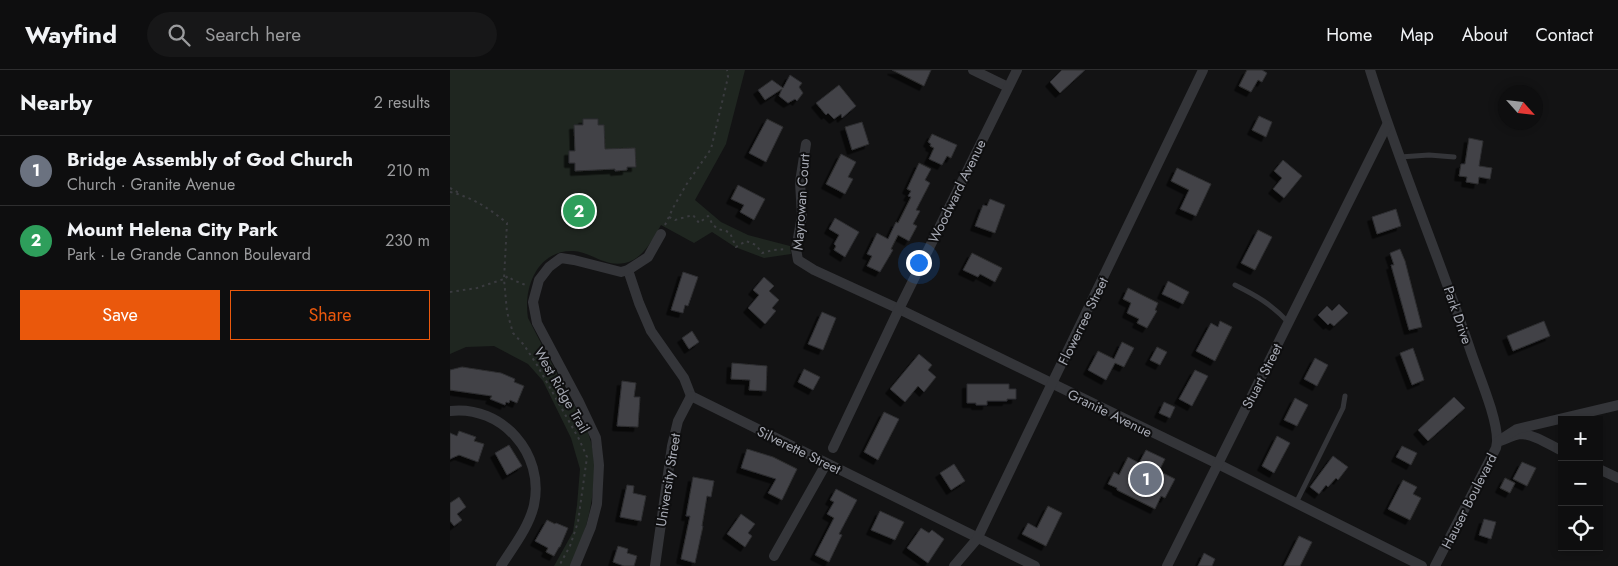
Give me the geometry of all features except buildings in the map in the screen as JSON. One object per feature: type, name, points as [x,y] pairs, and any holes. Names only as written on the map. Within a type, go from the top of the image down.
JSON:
[{"type":"street","points":[[973,70],[1008,88]]},
{"type":"street","name":"Woodward Avenue","points":[[832,448],[1017,70]]},
{"type":"street","name":"Flowerree Street","points":[[954,566],[977,539],[1203,70]]},
{"type":"street","name":"Park Drive","points":[[1370,70],[1387,125],[1458,312],[1489,407],[1497,442]]},
{"type":"street","name":"Stuart Street","points":[[1167,566],[1387,125]]},
{"type":"street","name":"Mayrowan Court","points":[[798,260],[796,249],[802,216],[800,182],[806,144]]},
{"type":"street","points":[[576,566],[591,527],[597,504],[599,465],[596,438],[537,323],[533,302],[539,280],[549,267],[562,258],[620,272],[628,270],[648,257],[661,234]]},
{"type":"street","name":"Granite Avenue","points":[[798,260],[814,270],[899,309],[1218,464],[1422,566]]},
{"type":"street","points":[[628,270],[651,331],[684,378],[691,396]]},
{"type":"street","name":"Silverette Street","points":[[691,396],[1035,566]]},
{"type":"street","name":"University Street","points":[[655,566],[672,446],[678,421],[691,396]]},
{"type":"street","name":"Hauser Boulevard","points":[[1435,566],[1490,456],[1496,448],[1497,442],[1518,429],[1618,405]]},
{"type":"street","points":[[450,411],[476,412],[497,420],[515,436],[531,462],[536,496],[534,507],[530,518],[501,566]]},
{"type":"street","points":[[1497,442],[1519,434],[1539,439],[1558,449]]},
{"type":"street","points":[[774,556],[826,464]]},
{"type":"street","points":[[1603,471],[1618,478]]},
{"type":"lane","points":[[1400,157],[1434,155],[1454,157]]},
{"type":"lane","points":[[1235,285],[1275,307],[1289,322]]},
{"type":"lane","points":[[1296,503],[1343,408],[1345,396]]},
{"type":"path","points":[[727,70],[728,77],[711,149],[686,185],[669,217],[675,220],[693,215],[699,223],[708,216],[718,229],[726,230],[730,233],[736,247],[746,242],[756,245],[762,253],[773,250],[796,249]]},
{"type":"path","points":[[450,188],[465,196]]},
{"type":"path","points":[[450,192],[465,196]]},
{"type":"path","name":"West Ridge Trail","points":[[465,196],[489,209],[507,223],[504,279],[507,312],[513,333],[524,345],[537,365],[579,439],[587,457],[578,522],[570,546],[559,566]]},
{"type":"path","points":[[450,292],[477,288],[508,276],[512,280],[536,291]]},
{"type":"shaded area","points":[[450,70],[745,70],[726,144],[695,200],[721,222],[748,235],[790,246],[791,254],[764,258],[735,247],[712,232],[694,243],[661,225],[647,248],[631,261],[617,264],[580,252],[561,252],[550,257],[535,273],[528,295],[528,318],[582,419],[593,451],[594,480],[590,510],[582,540],[571,566],[554,566],[573,532],[580,469],[571,438],[543,381],[528,364],[494,346],[466,347],[450,354]]},
{"type":"place","name":"Mount Helena City Park","points":[[579,211]]},
{"type":"place","name":"Bridge Assembly of God Church","points":[[1146,479]]}]
